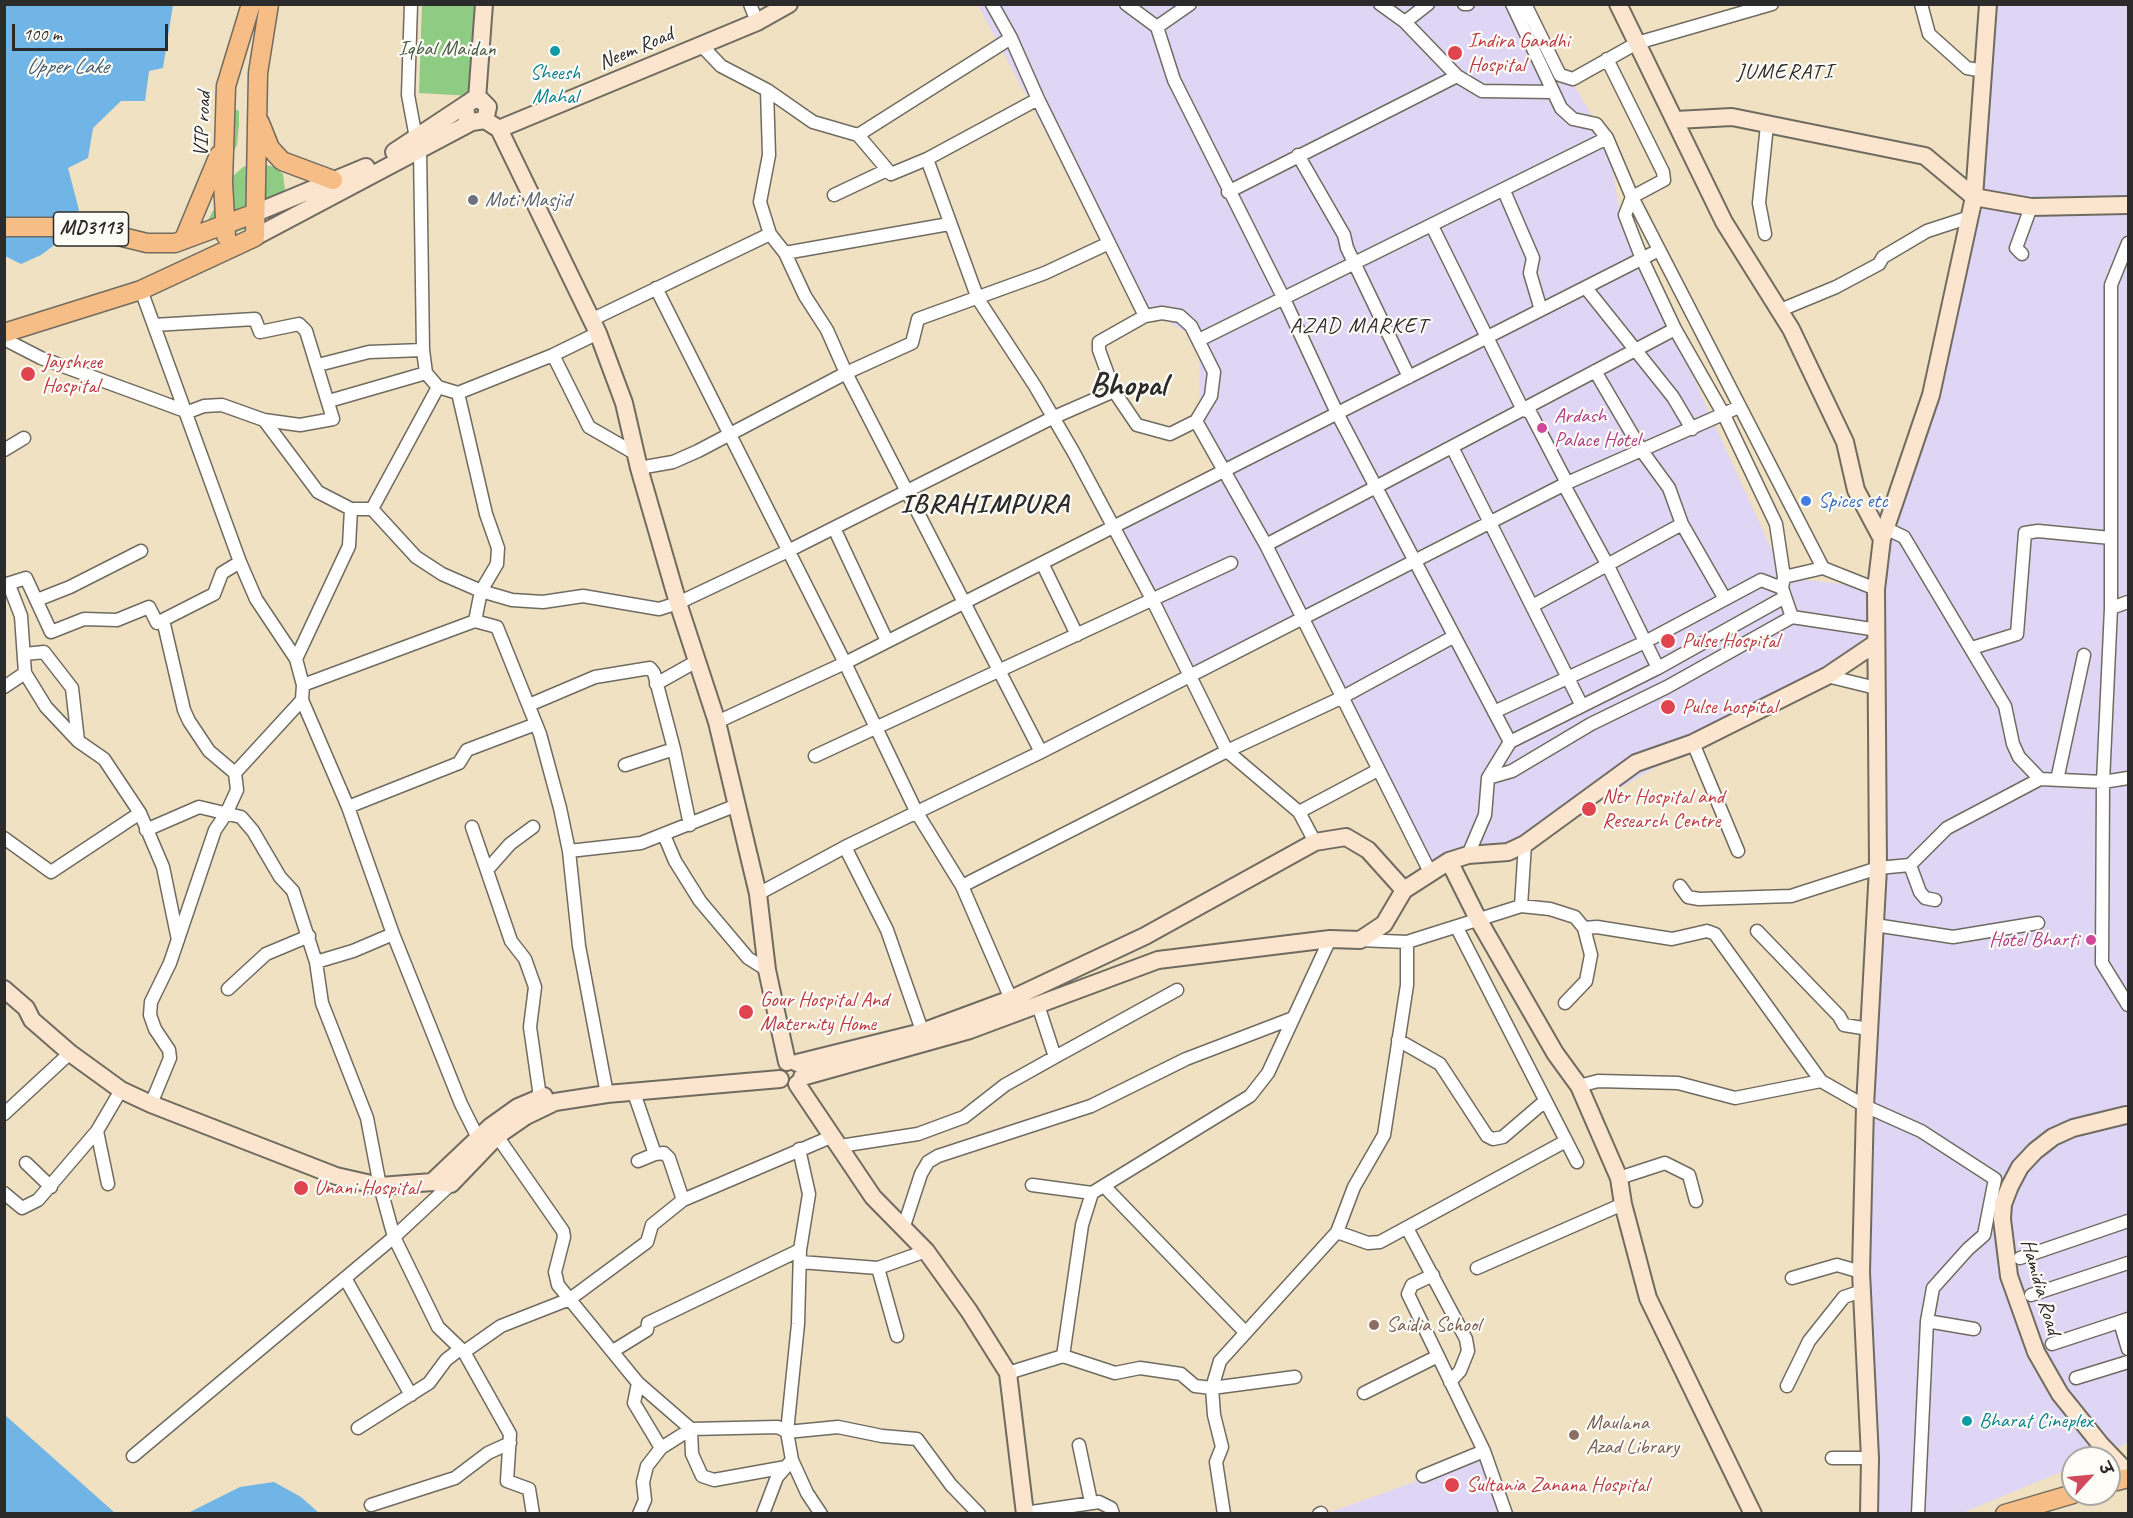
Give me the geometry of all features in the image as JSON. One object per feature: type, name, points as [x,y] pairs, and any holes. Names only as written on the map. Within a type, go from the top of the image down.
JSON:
[{"type":"main road","name":"VIP road","points":[[227,249],[223,146],[226,86],[252,4]]},
{"type":"main road","points":[[4,333],[141,290],[255,237],[253,213],[258,73],[269,4]]},
{"type":"main road","points":[[257,115],[270,148],[282,162],[333,180]]},
{"type":"main road","points":[[180,241],[223,146]]},
{"type":"main road","points":[[180,241],[253,213]]},
{"type":"main road","name":"MD3113","points":[[4,227],[81,227],[147,243],[180,241]]},
{"type":"main road","points":[[2006,1514],[2061,1498]]},
{"type":"street","points":[[411,4],[408,95],[418,144],[423,350],[426,374],[438,387],[458,393],[553,355],[656,288],[770,234]]},
{"type":"street","points":[[484,4],[472,101],[465,112],[478,121],[499,129],[595,326],[624,403],[678,603],[717,722],[758,894],[767,970],[790,1072],[873,1197],[926,1251],[969,1311],[1008,1373],[1025,1513],[1091,1502],[1105,1503],[1111,1508],[1113,1514]]},
{"type":"street","points":[[750,4],[757,22]]},
{"type":"street","name":"Neem Road","points":[[499,129],[757,22],[789,4]]},
{"type":"street","points":[[1126,4],[1157,27],[1174,80],[1228,192],[1284,299],[1337,413],[1510,742]]},
{"type":"street","points":[[1380,4],[1405,22],[1457,76],[1482,91],[1553,92]]},
{"type":"street","points":[[1405,22],[1429,4],[1435,7],[1440,4]]},
{"type":"street","points":[[1512,4],[1566,115],[1596,124],[1607,138],[1659,250],[1823,568],[1876,589]]},
{"type":"street","points":[[1526,4],[1560,75],[1565,79],[1573,80],[1637,42],[1772,4]]},
{"type":"street","points":[[1618,4],[1724,222],[1791,329],[1845,442],[1856,490],[1884,534],[1904,537],[2005,706],[2013,744],[2019,757],[2040,779]]},
{"type":"street","points":[[1921,4],[1929,34],[1967,68],[1984,71]]},
{"type":"street","points":[[1869,1514],[1870,1458],[1861,1272],[1865,1106],[1878,868],[1876,589],[1884,534],[1931,395],[1974,197],[1988,4]]},
{"type":"street","points":[[1157,27],[1187,5]]},
{"type":"street","points":[[996,6],[1038,99],[1145,316]]},
{"type":"street","points":[[858,135],[1011,38]]},
{"type":"street","points":[[702,45],[721,66],[767,90],[813,122],[858,135],[891,174],[927,159],[1038,99]]},
{"type":"street","points":[[1608,59],[1663,172],[1664,180],[1632,196],[1625,215],[1642,259],[1675,329],[1724,415],[1776,524],[1784,587],[1792,617]]},
{"type":"street","points":[[1228,192],[1457,76]]},
{"type":"street","points":[[767,90],[769,155],[760,202],[770,234],[785,253],[805,296],[828,330],[846,374],[1041,752]]},
{"type":"street","points":[[255,237],[418,144],[472,101]]},
{"type":"street","points":[[1676,120],[1732,117],[1926,156],[1974,197],[2031,207],[2128,205]]},
{"type":"street","points":[[253,213],[478,121]]},
{"type":"street","points":[[1765,234],[1759,203],[1767,125]]},
{"type":"street","points":[[1199,340],[1607,138]]},
{"type":"street","points":[[1298,155],[1344,234],[1355,264],[1409,377]]},
{"type":"street","points":[[927,159],[978,299],[1035,386],[1152,599],[1227,751],[1299,812],[1316,842]]},
{"type":"street","points":[[834,195],[887,170]]},
{"type":"street","points":[[1504,191],[1533,258],[1530,273],[1541,310]]},
{"type":"street","points":[[2022,254],[2016,248],[2031,207]]},
{"type":"street","points":[[1778,311],[1836,287],[1879,264],[1883,257],[1927,231],[1970,217]]},
{"type":"street","points":[[785,253],[950,224]]},
{"type":"street","points":[[1432,226],[1522,410]]},
{"type":"street","points":[[553,355],[589,427],[638,461],[673,462],[698,452],[846,374],[912,343],[918,319],[1046,273],[1109,243]]},
{"type":"street","points":[[2128,243],[2111,285],[2111,608],[2103,782],[2102,963],[2128,1005]]},
{"type":"street","points":[[717,722],[845,663],[1659,250]]},
{"type":"street","points":[[656,288],[845,663],[917,813],[962,886],[1014,1006]]},
{"type":"street","points":[[1586,288],[1673,398],[1692,429]]},
{"type":"street","points":[[141,290],[188,412],[240,562],[256,599],[296,659],[303,685],[302,700],[348,807],[393,934],[461,1104],[481,1144]]},
{"type":"street","points":[[1162,313],[1180,316],[1191,326],[1214,372],[1211,396],[1196,421],[1170,434],[1137,425],[1114,391],[1099,350],[1099,342],[1145,316],[1162,313]]},
{"type":"street","points":[[4,339],[41,358],[188,412],[204,406],[222,405],[264,420],[300,425],[333,419],[306,331],[299,324],[260,332],[255,319],[154,325]]},
{"type":"street","points":[[1266,545],[1675,329]]},
{"type":"street","points":[[318,365],[369,352],[423,350]]},
{"type":"street","points":[[1595,371],[1642,451],[1669,489],[1682,524],[1725,599]]},
{"type":"street","points":[[328,401],[426,374]]},
{"type":"street","points":[[372,509],[438,387]]},
{"type":"street","points":[[264,420],[318,492],[351,509],[372,509],[416,557],[442,574],[481,591],[512,600],[543,602],[583,596],[659,609],[678,603],[788,551],[906,489],[1052,418],[1114,391]]},
{"type":"street","points":[[458,393],[486,514],[498,548],[497,564],[481,591],[475,621]]},
{"type":"street","points":[[758,894],[845,846],[1041,752],[1565,484],[1739,407]]},
{"type":"street","points":[[1522,410],[1530,412],[1658,668]]},
{"type":"street","points":[[1196,421],[1266,545],[1431,874]]},
{"type":"street","points":[[4,450],[24,438]]},
{"type":"street","points":[[1452,447],[1534,605],[1582,706]]},
{"type":"street","points":[[296,659],[349,546],[351,509]]},
{"type":"street","points":[[1534,605],[1682,524]]},
{"type":"street","points":[[834,528],[887,641]]},
{"type":"street","points":[[1972,648],[2017,634],[2025,533],[2038,531],[2111,538]]},
{"type":"street","points":[[37,600],[70,587],[141,552]]},
{"type":"street","points":[[178,940],[163,867],[140,813],[104,759],[78,741],[46,707],[25,672],[21,616],[7,585],[26,578],[51,632],[84,619],[117,620],[149,607],[157,623],[214,594],[222,573],[240,562]]},
{"type":"street","points":[[1042,563],[1077,634]]},
{"type":"street","points":[[815,756],[1231,563]]},
{"type":"street","points":[[1468,855],[1485,815],[1488,778],[1510,742],[1658,668],[1784,587],[1823,568]]},
{"type":"street","points":[[1494,712],[1645,642],[1761,580],[1784,587]]},
{"type":"street","points":[[2111,608],[2128,602]]},
{"type":"street","points":[[1488,778],[1512,771],[1592,724],[1667,687],[1792,617],[1877,637]]},
{"type":"street","points":[[151,1104],[170,1058],[169,1050],[150,1015],[151,1002],[171,963],[215,830],[226,814],[237,790],[235,773],[209,751],[184,710],[163,620]]},
{"type":"street","points":[[303,685],[475,621],[497,627],[536,724],[560,808],[569,851],[579,946],[607,1089]]},
{"type":"street","points":[[962,886],[1227,751],[1341,698],[1453,637]]},
{"type":"street","points":[[1360,940],[1384,924],[1404,890],[1449,861],[1468,855],[1508,852],[1525,844],[1635,763],[1693,743],[1827,676],[1877,637]]},
{"type":"street","points":[[25,654],[44,652],[72,688],[78,741]]},
{"type":"street","points":[[2057,780],[2084,655]]},
{"type":"street","points":[[656,684],[697,661]]},
{"type":"street","points":[[529,705],[596,677],[647,667],[652,670],[674,749],[690,825]]},
{"type":"street","points":[[4,687],[25,672]]},
{"type":"street","points":[[1827,676],[1876,688]]},
{"type":"street","points":[[235,773],[302,700]]},
{"type":"street","points":[[348,807],[459,763],[467,750],[536,724]]},
{"type":"street","points":[[1693,743],[1738,851]]},
{"type":"street","points":[[625,765],[674,749]]},
{"type":"street","points":[[1299,812],[1378,770]]},
{"type":"street","points":[[1680,886],[1688,897],[1699,899],[1791,896],[1878,868],[1910,865],[1947,828],[2040,779],[2103,782],[2128,778]]},
{"type":"street","points":[[569,851],[641,843],[664,836],[737,805]]},
{"type":"street","points":[[146,830],[199,807],[241,817],[253,831],[280,877],[293,891],[316,962],[322,1004],[367,1118],[380,1186],[394,1238],[438,1327],[462,1351],[510,1434],[507,1481],[529,1489],[533,1514]]},
{"type":"street","points":[[4,838],[51,872],[140,813]]},
{"type":"street","points":[[472,826],[511,941],[525,959],[535,987],[530,1027],[540,1097]]},
{"type":"street","points":[[487,870],[510,844],[532,827]]},
{"type":"street","points":[[664,836],[675,861],[700,901],[748,958],[767,970]]},
{"type":"street","points":[[432,1182],[481,1144],[526,1116],[555,1102],[607,1089],[634,1093],[790,1072],[924,1037],[1014,1006],[1072,969],[1145,936],[1316,842],[1346,837],[1368,850],[1404,890]]},
{"type":"street","points":[[1521,906],[1525,844]]},
{"type":"street","points":[[845,846],[886,930],[924,1037]]},
{"type":"street","points":[[1449,861],[1478,919],[1555,1053],[1579,1086],[1619,1178],[1623,1204],[1648,1298],[1753,1514]]},
{"type":"street","points":[[1910,865],[1920,892],[1925,898],[1935,900]]},
{"type":"street","points":[[1014,1006],[1038,1005],[1158,960],[1330,939],[1407,942],[1521,906],[1550,909],[1575,917],[1584,928],[1591,955],[1586,981],[1565,1003]]},
{"type":"street","points":[[1875,926],[1953,937],[2038,923]]},
{"type":"street","points":[[1584,928],[1597,927],[1672,939],[1707,931],[1715,934],[1821,1081],[1865,1106],[1921,1131],[1995,1179],[1984,1235],[1968,1248],[1933,1288],[1927,1321],[1918,1514]]},
{"type":"street","points":[[1457,928],[1577,1162]]},
{"type":"street","points":[[1757,931],[1839,1016],[1844,1025],[1869,1029]]},
{"type":"street","points":[[316,962],[353,951],[393,934]]},
{"type":"street","points":[[228,989],[266,954],[309,936]]},
{"type":"street","points":[[1032,1185],[1092,1192],[1250,1096],[1268,1072],[1330,939]]},
{"type":"street","points":[[1224,1514],[1216,1462],[1222,1447],[1214,1415],[1212,1388],[1220,1361],[1244,1331],[1337,1232],[1354,1187],[1384,1135],[1407,985],[1407,942]]},
{"type":"street","points":[[1072,969],[1080,989]]},
{"type":"street","points":[[4,989],[26,1008],[32,1020],[70,1053],[121,1090],[151,1104],[336,1176],[380,1186],[432,1182],[451,1184]]},
{"type":"street","points":[[358,1428],[429,1383],[446,1360],[501,1326],[570,1299],[647,1242],[652,1225],[683,1200],[799,1149],[836,1141],[918,1134],[964,1117],[1005,1084],[1177,990]]},
{"type":"street","points":[[4,1002],[22,1017],[32,1020]]},
{"type":"street","points":[[1038,1005],[1054,1057]]},
{"type":"street","points":[[903,1228],[921,1174],[928,1162],[938,1156],[1084,1109],[1186,1059],[1293,1018]]},
{"type":"street","points":[[1398,1040],[1440,1064],[1487,1136],[1493,1139],[1503,1137],[1545,1101]]},
{"type":"street","points":[[7,1106],[70,1053]]},
{"type":"street","points":[[133,1456],[394,1238],[451,1184],[481,1144],[490,1127],[518,1107],[540,1097],[790,1072]]},
{"type":"street","points":[[1579,1086],[1598,1081],[1678,1083],[1735,1098],[1821,1081]]},
{"type":"street","points":[[4,1193],[22,1208],[28,1207],[51,1187],[97,1131],[121,1090]]},
{"type":"street","points":[[634,1093],[655,1154]]},
{"type":"street","name":"Hamidia Road","points":[[2128,1115],[2073,1128],[2053,1137],[2035,1151],[2020,1167],[2010,1186],[2003,1204],[2002,1233],[2009,1276],[2025,1327],[2060,1394],[2101,1445],[2128,1473]]},
{"type":"street","points":[[97,1131],[108,1184]]},
{"type":"street","points":[[497,1136],[562,1231],[564,1237],[555,1279],[638,1383],[691,1429],[692,1454],[702,1476],[714,1480],[789,1464]]},
{"type":"street","points":[[1337,1232],[1368,1243],[1380,1242],[1566,1141]]},
{"type":"street","points":[[799,1149],[809,1194],[800,1256],[798,1324],[787,1432],[789,1464],[821,1514]]},
{"type":"street","points":[[638,1161],[664,1153],[669,1158],[683,1200]]},
{"type":"street","points":[[26,1163],[51,1187]]},
{"type":"street","points":[[1619,1178],[1665,1163],[1689,1175],[1696,1201]]},
{"type":"street","points":[[1104,1186],[1244,1331]]},
{"type":"street","points":[[1063,1356],[1082,1225],[1092,1192]]},
{"type":"street","points":[[1477,1268],[1623,1204]]},
{"type":"street","points":[[2020,1258],[2128,1221]]},
{"type":"street","points":[[1407,1228],[1461,1327],[1468,1351],[1460,1371],[1450,1382]]},
{"type":"street","points":[[613,1351],[647,1330],[648,1323],[800,1256],[878,1268],[926,1251]]},
{"type":"street","points":[[2031,1295],[2128,1263]]},
{"type":"street","points":[[1792,1278],[1837,1265],[1861,1272]]},
{"type":"street","points":[[878,1268],[897,1336]]},
{"type":"street","points":[[1433,1275],[1412,1285],[1408,1294],[1484,1451],[1506,1514]]},
{"type":"street","points":[[345,1278],[411,1395]]},
{"type":"street","points":[[1787,1386],[1809,1341],[1844,1297],[1862,1291]]},
{"type":"street","points":[[2052,1344],[2124,1320],[2128,1349]]},
{"type":"street","points":[[1927,1321],[1974,1329]]},
{"type":"street","points":[[1008,1373],[1063,1356],[1115,1373],[1140,1368],[1180,1374],[1195,1386],[1212,1388],[1294,1377]]},
{"type":"street","points":[[1364,1393],[1438,1356]]},
{"type":"street","points":[[2076,1378],[2128,1362]]},
{"type":"street","points":[[638,1383],[634,1403],[661,1448]]},
{"type":"street","points":[[639,1514],[645,1500],[643,1482],[647,1466],[661,1448],[691,1429],[778,1426],[787,1432],[838,1427],[882,1436],[917,1439],[951,1485],[979,1514]]},
{"type":"street","points":[[371,1505],[455,1478],[488,1453],[510,1443]]},
{"type":"street","points":[[1079,1445],[1091,1502]]},
{"type":"street","points":[[1423,1476],[1484,1451]]},
{"type":"street","points":[[1832,1458],[1870,1458]]},
{"type":"street","points":[[763,1514],[777,1477],[789,1464]]},
{"type":"shaded area","points":[[978,5],[1525,5],[1607,140],[1621,218],[1784,577],[1874,588],[1975,198],[1985,5],[2128,5],[2128,1443],[2121,1446],[2061,1446],[2061,1472],[1962,1513],[1867,1513],[1873,641],[1524,844],[1431,874],[1305,624],[1188,676],[1114,527],[1227,469],[1200,420],[1199,340],[1136,303]]},
{"type":"shaded area","name":"Sultania Zanana Hospital","points":[[1487,1456],[1510,1514],[1325,1514]]},
{"type":"green space","name":"Iqbal Maidan","points":[[422,5],[474,5],[473,96],[419,93]]},
{"type":"green space","points":[[231,107],[239,111],[239,125],[237,145],[229,160]]},
{"type":"green space","points":[[256,163],[275,167],[283,174],[285,191],[279,204],[250,227],[229,235],[210,228],[208,220],[231,178],[243,167]]},
{"type":"water","name":"Upper Lake","points":[[4,5],[173,5],[163,68],[149,71],[145,101],[121,101],[93,128],[88,158],[68,168],[79,210],[65,237],[41,255],[21,264],[5,256]]},
{"type":"water","points":[[5,1415],[115,1513],[5,1513]]},
{"type":"water","points":[[274,1482],[301,1497],[319,1513],[188,1513],[240,1487]]},
{"type":"place","name":"Sheesh Mahal","points":[[555,51]]},
{"type":"place","name":"Indira Gandhi Hospital","points":[[1455,53]]},
{"type":"place","name":"Moti Masjid","points":[[473,200]]},
{"type":"place","name":"Jayshree Hospital","points":[[28,374]]},
{"type":"place","name":"Ardash Palace Hotel","points":[[1542,428]]},
{"type":"place","name":"Spices etc","points":[[1806,501]]},
{"type":"place","name":"Pulse Hospital","points":[[1668,641]]},
{"type":"place","name":"Pulse hospital","points":[[1668,707]]},
{"type":"place","name":"Ntr Hospital and Research Centre","points":[[1589,809]]},
{"type":"place","name":"Hotel Bharti","points":[[2091,940]]},
{"type":"place","name":"Gour Hospital And Maternity Home","points":[[746,1012]]},
{"type":"place","name":"Unani Hospital","points":[[301,1188]]},
{"type":"place","name":"Saidia School","points":[[1374,1325]]},
{"type":"place","name":"Bharat Cineplex","points":[[1967,1421]]},
{"type":"place","name":"Maulana Azad Library","points":[[1574,1435]]},
{"type":"place","name":"Sultania Zanana Hospital","points":[[1452,1485]]},
{"type":"district","name":"JUMERATI","points":[[1785,72]]},
{"type":"district","name":"AZAD MARKET","points":[[1359,326]]},
{"type":"district","name":"Bhopal","points":[[1128,386]]},
{"type":"district","name":"IBRAHIMPURA","points":[[985,505]]}]
